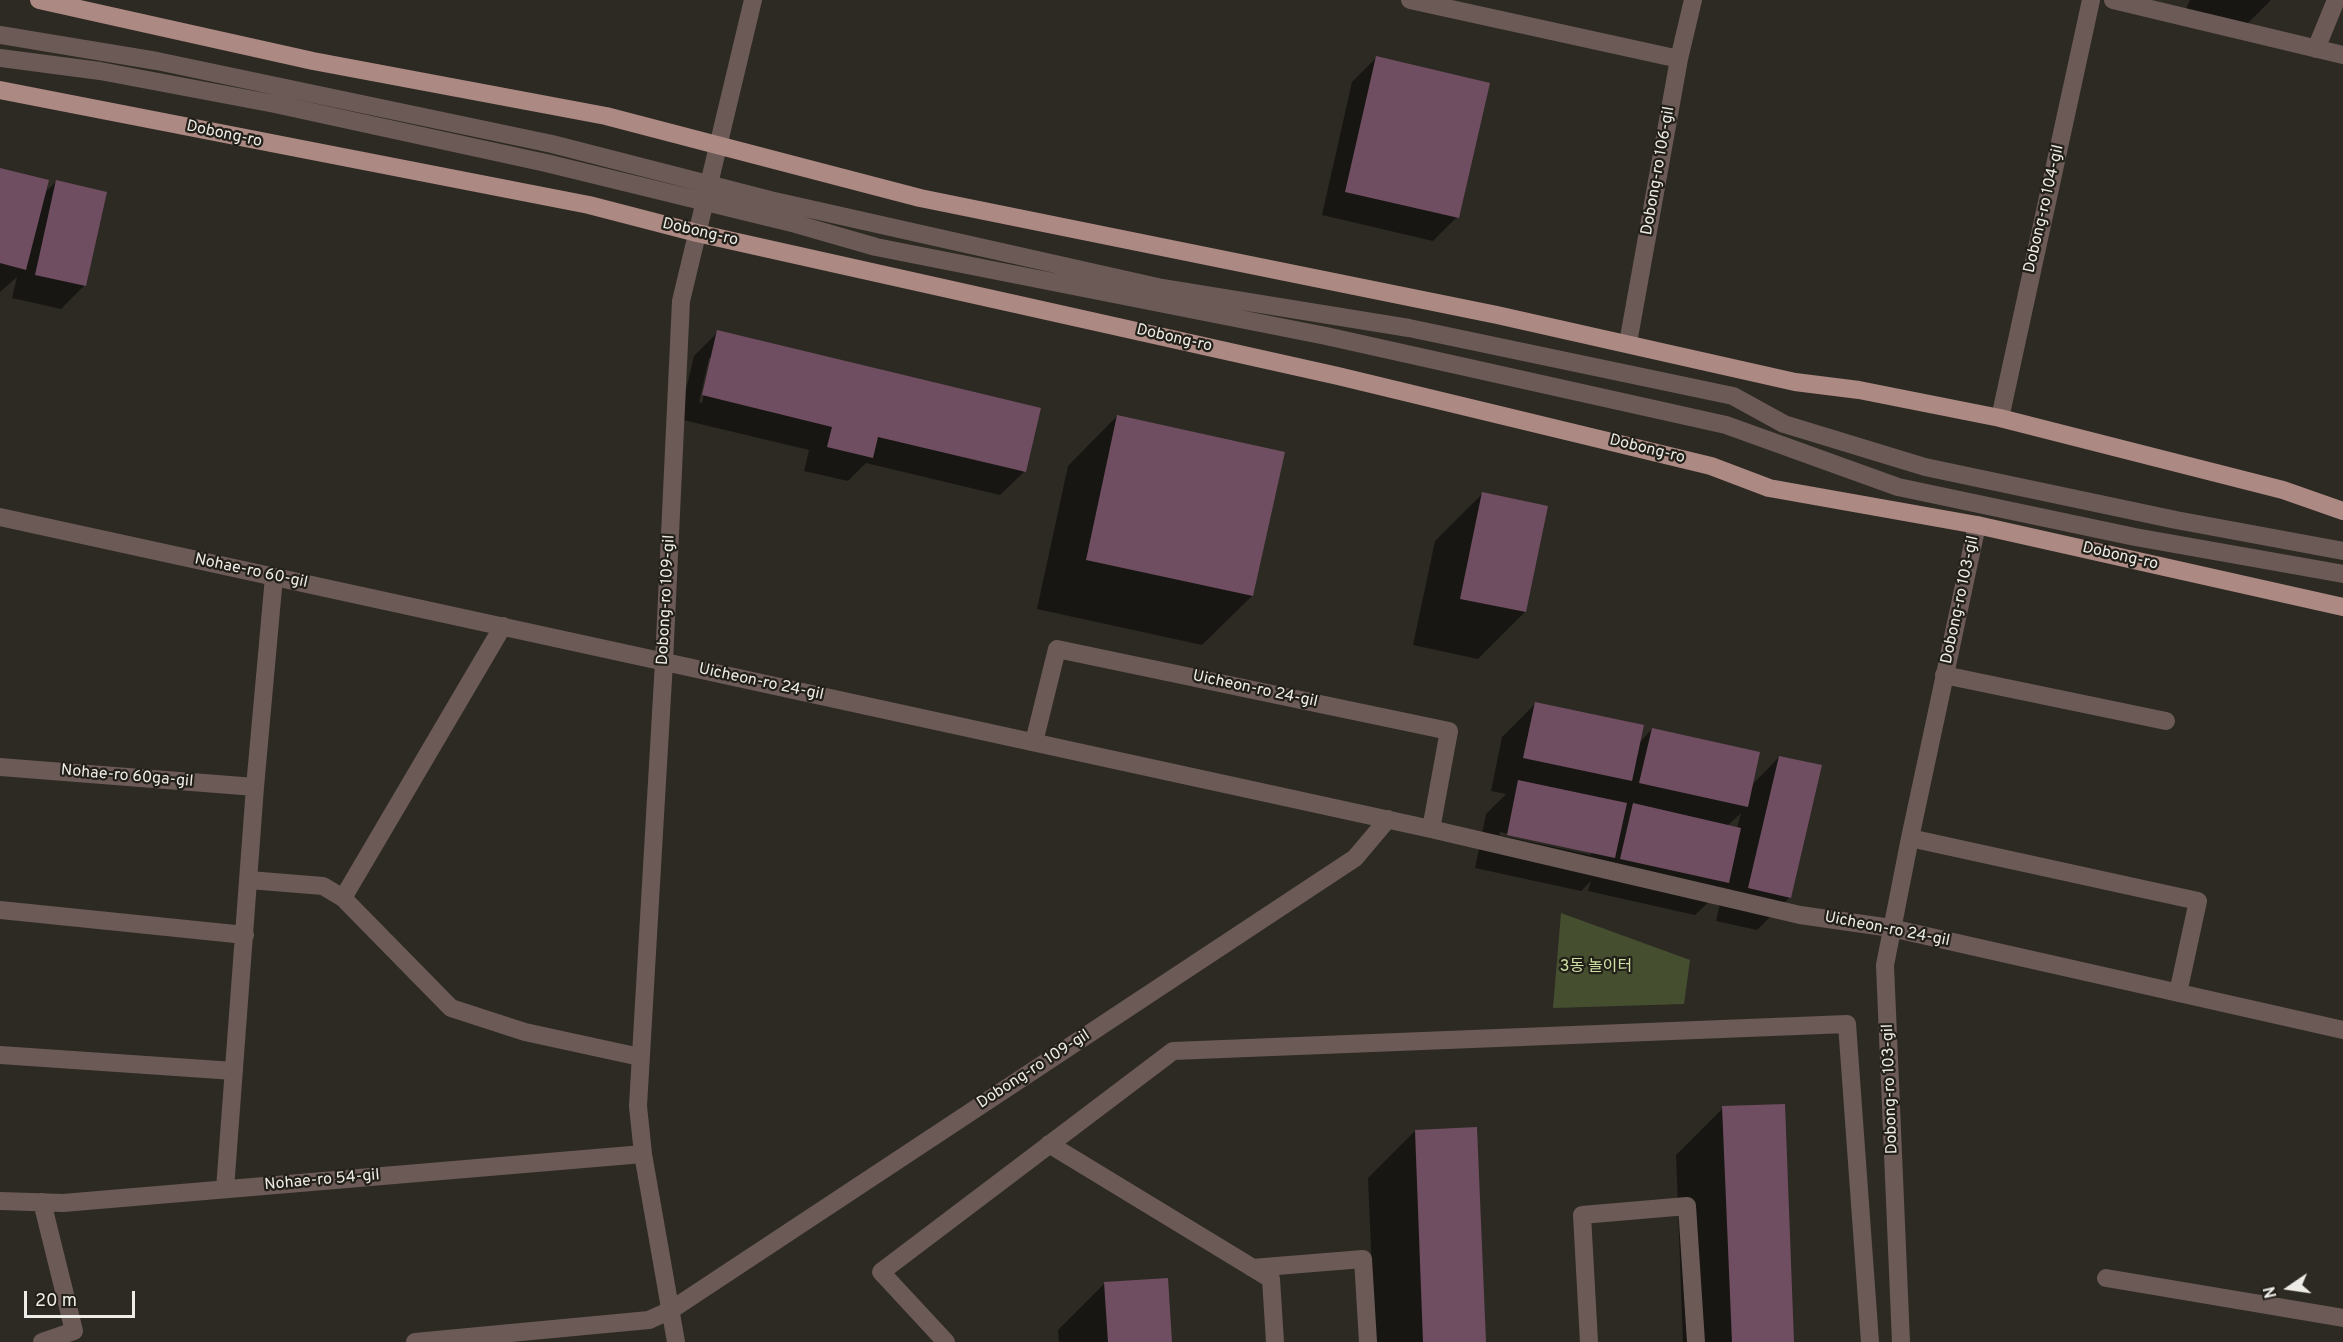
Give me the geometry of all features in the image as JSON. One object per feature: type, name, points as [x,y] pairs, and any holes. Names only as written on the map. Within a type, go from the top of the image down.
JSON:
[{"type":"main road","points":[[39,0],[313,61],[606,116],[920,198],[1628,343],[1795,382],[1859,390],[2000,418],[2283,490],[2343,510]]},
{"type":"main road","name":"Dobong-ro","points":[[0,90],[244,140],[513,189],[697,233],[1350,379],[1711,466],[1769,488],[1977,525],[2343,607]]},
{"type":"street","name":"Dobong-ro 109-gil","points":[[676,1342],[643,1154],[638,1106],[664,662],[681,301],[753,0]]},
{"type":"street","points":[[1410,0],[1680,59]]},
{"type":"street","name":"Dobong-ro 106-gil","points":[[1628,343],[1693,0]]},
{"type":"street","name":"Dobong-ro 104-gil","points":[[2000,418],[2091,0]]},
{"type":"street","points":[[2113,0],[2343,55]]},
{"type":"street","points":[[2316,49],[2336,0]]},
{"type":"street","points":[[0,35],[157,61],[552,144],[933,238],[1162,288],[1409,328],[1733,396],[1784,424],[1925,467],[2176,520],[2343,551]]},
{"type":"street","points":[[0,58],[100,71],[275,104],[546,163],[796,224],[876,247],[1326,336],[1715,422],[1780,443],[1898,487],[2135,537],[2343,574]]},
{"type":"street","name":"Nohae-ro 60-gil","points":[[0,517],[664,662]]},
{"type":"street","name":"Dobong-ro 103-gil","points":[[1901,1342],[1885,964],[1977,525]]},
{"type":"street","points":[[225,1189],[255,787],[274,577]]},
{"type":"street","points":[[343,898],[503,626]]},
{"type":"street","name":"Uicheon-ro 24-gil","points":[[1034,742],[1057,649],[1449,731],[1431,829]]},
{"type":"street","name":"Uicheon-ro 24-gil","points":[[664,662],[1388,819],[1800,915],[1891,928],[2343,1030]]},
{"type":"street","name":"Dobong-ro 103-gil","points":[[1944,675],[2166,721]]},
{"type":"street","name":"Nohae-ro 60ga-gil","points":[[0,767],[255,787]]},
{"type":"street","name":"Dobong-ro 109-gil","points":[[415,1342],[649,1320],[671,1310],[1355,858],[1388,819]]},
{"type":"street","points":[[1910,838],[2198,902],[2178,993]]},
{"type":"street","points":[[249,880],[323,886],[343,898],[451,1008],[525,1032],[640,1057]]},
{"type":"street","points":[[0,910],[245,935]]},
{"type":"street","points":[[946,1342],[881,1272],[1173,1051],[1847,1024],[1870,1342]]},
{"type":"street","points":[[0,1055],[234,1071]]},
{"type":"street","points":[[1049,1144],[1271,1279],[1275,1342]]},
{"type":"street","name":"Nohae-ro 54-gil","points":[[0,1201],[63,1203],[643,1154]]},
{"type":"street","points":[[42,1202],[74,1331],[42,1342]]},
{"type":"street","points":[[1589,1342],[1582,1215],[1687,1206],[1696,1342]]},
{"type":"street","points":[[1252,1268],[1363,1259],[1368,1342]]},
{"type":"street","points":[[2106,1278],[2343,1318]]},
{"type":"green space","name":"3동 놀이터","points":[[1561,913],[1690,960],[1684,1004],[1553,1008]]},
{"type":"building","points":[[1376,56],[1490,83],[1459,218],[1345,192]]},
{"type":"building","points":[[0,168],[49,180],[26,270],[0,263]]},
{"type":"building","points":[[56,180],[107,192],[86,286],[35,275]]},
{"type":"building","points":[[717,330],[1041,408],[1026,472],[878,437],[873,458],[827,447],[832,427],[702,395]]},
{"type":"building","points":[[1117,415],[1285,452],[1253,596],[1086,560]]},
{"type":"building","points":[[1482,492],[1548,506],[1526,612],[1460,599]]},
{"type":"building","points":[[1535,702],[1644,725],[1632,781],[1523,758]]},
{"type":"building","points":[[1652,728],[1760,752],[1748,807],[1639,783]]},
{"type":"building","points":[[1779,756],[1822,765],[1791,898],[1748,888]]},
{"type":"building","points":[[1518,780],[1627,803],[1615,858],[1507,835]]},
{"type":"building","points":[[1633,803],[1741,828],[1729,883],[1620,859]]},
{"type":"building","points":[[1785,1104],[1794,1342],[1732,1342],[1722,1106]]},
{"type":"building","points":[[1477,1127],[1486,1342],[1423,1342],[1415,1130]]},
{"type":"building","points":[[1168,1278],[1172,1342],[1108,1342],[1104,1282]]}]
